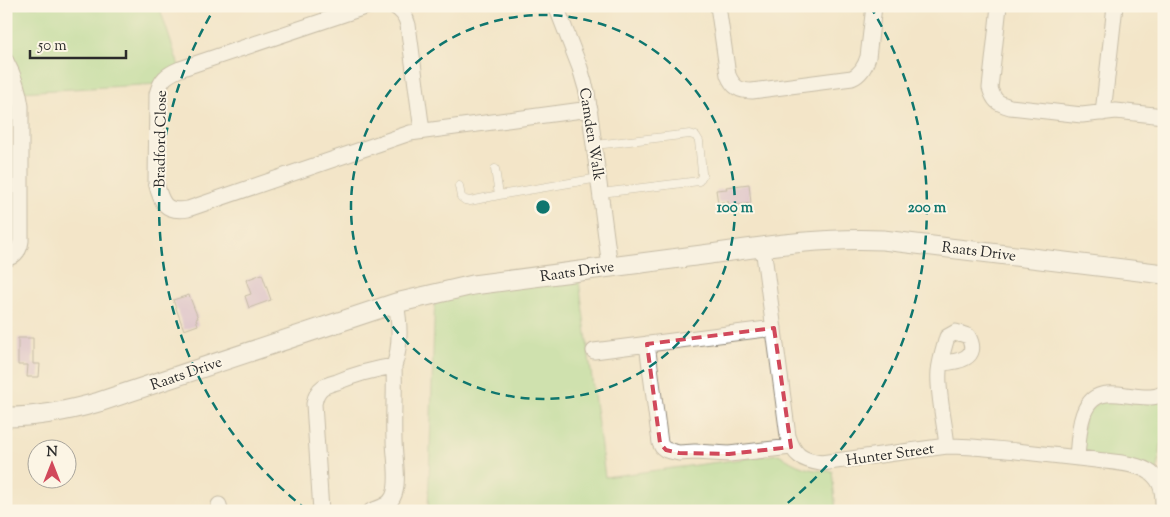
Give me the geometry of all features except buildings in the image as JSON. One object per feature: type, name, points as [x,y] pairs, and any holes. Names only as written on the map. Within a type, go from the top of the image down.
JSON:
[{"type":"street","name":"Bradford Close","points":[[368,6],[180,69],[164,78],[159,84],[157,94],[156,182],[163,202],[170,209],[188,209],[410,133],[590,108]]},
{"type":"street","points":[[394,6],[406,17],[408,25],[422,131]]},
{"type":"street","name":"Camden Walk","points":[[556,6],[580,68],[587,92],[610,267]]},
{"type":"street","points":[[718,6],[728,75],[732,84],[737,89],[744,92],[752,92],[852,78],[858,75],[866,64],[868,57],[874,6]]},
{"type":"street","points":[[999,6],[990,79],[993,97],[999,103],[1010,108],[1082,115],[1130,112],[1164,116]]},
{"type":"street","points":[[1103,113],[1115,6]]},
{"type":"street","points":[[6,61],[15,79],[21,106],[21,241],[17,252],[6,259]]},
{"type":"street","name":"Raats Drive","points":[[6,417],[56,413],[98,402],[396,303],[473,286],[763,247],[860,238],[1164,274]]},
{"type":"street","points":[[647,344],[660,443],[666,450],[679,453],[729,454],[791,446],[788,436],[763,247]]},
{"type":"street","points":[[371,511],[389,503],[395,493],[394,366],[398,355],[400,321],[396,303]]},
{"type":"street","points":[[594,351],[774,328]]},
{"type":"street","points":[[941,363],[939,372],[940,390],[948,446]]},
{"type":"street","points":[[321,511],[314,404],[317,393],[322,388],[351,376],[394,366]]},
{"type":"street","points":[[1077,458],[1080,424],[1084,411],[1090,402],[1105,394],[1150,397],[1159,396],[1164,393]]},
{"type":"street","name":"Hunter Street","points":[[791,446],[806,461],[821,463],[948,446],[967,446],[1133,465],[1150,471],[1158,479],[1162,486],[1163,511]]},
{"type":"lane","points":[[459,186],[461,197],[467,201],[475,201],[499,195],[600,186],[698,181],[701,179],[698,141],[696,136],[690,134],[595,145]]},
{"type":"lane","points":[[495,169],[499,195]]},
{"type":"highlighted area","points":[[774,328],[791,447],[729,454],[679,453],[666,450],[660,443],[647,344]]},
{"type":"green space","points":[[19,6],[159,6],[180,69],[159,84],[19,92],[6,61],[6,12]]},
{"type":"green space","points":[[578,273],[605,477],[779,454],[804,467],[832,471],[836,511],[428,511],[435,293]]},
{"type":"green space","points":[[1109,393],[1164,402],[1164,428],[1157,471],[1078,458],[1085,415]]}]
